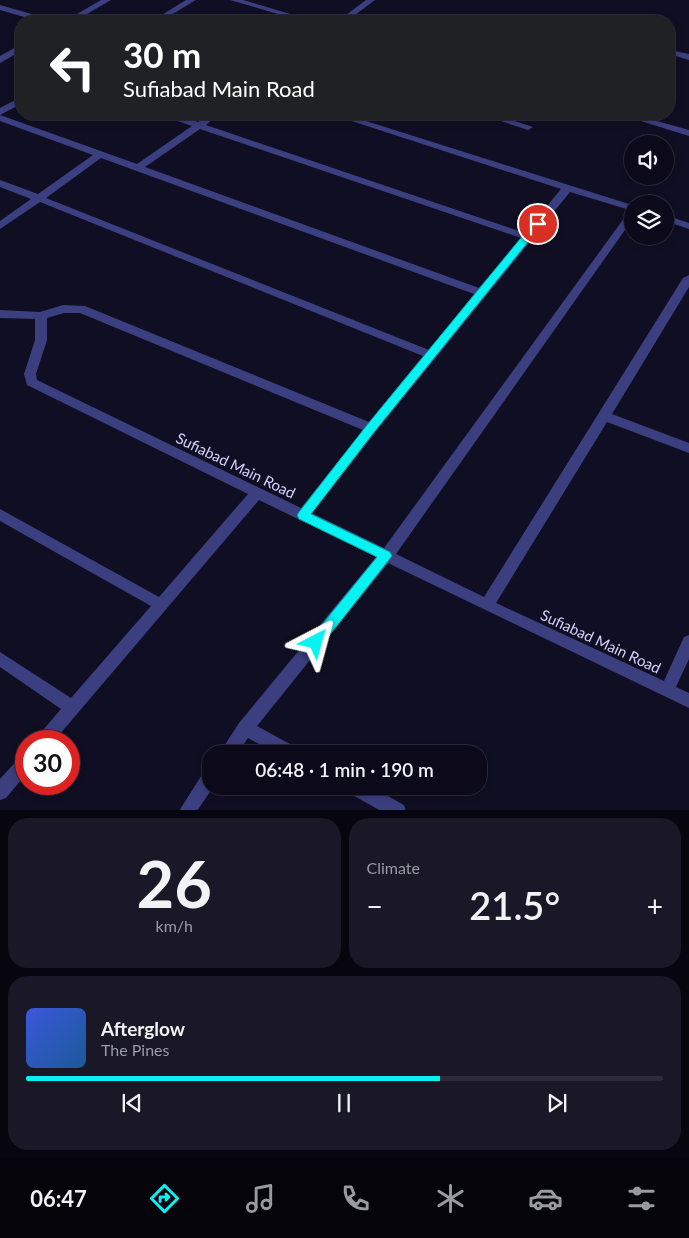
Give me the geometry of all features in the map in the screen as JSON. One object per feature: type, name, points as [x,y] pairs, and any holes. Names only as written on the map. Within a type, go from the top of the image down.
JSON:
[{"type":"street","points":[[1,8],[17,0]]},
{"type":"street","points":[[80,15],[107,0]]},
{"type":"street","points":[[166,15],[192,0]]},
{"type":"street","points":[[234,0],[288,15]]},
{"type":"street","points":[[350,15],[371,0]]},
{"type":"street","points":[[1,8],[25,15]]},
{"type":"street","points":[[0,60],[15,51]]},
{"type":"street","points":[[675,54],[689,57]]},
{"type":"street","points":[[0,112],[15,103]]},
{"type":"street","points":[[0,118],[482,293]]},
{"type":"street","points":[[182,120],[528,237]]},
{"type":"street","points":[[138,168],[206,120]]},
{"type":"street","points":[[354,120],[624,205]]},
{"type":"street","points":[[504,120],[528,127]]},
{"type":"street","points":[[644,120],[689,133]]},
{"type":"street","points":[[0,226],[99,155]]},
{"type":"street","points":[[0,183],[431,355]]},
{"type":"street","points":[[303,515],[371,428],[568,187]]},
{"type":"street","points":[[674,221],[689,226]]},
{"type":"street","points":[[234,745],[386,556],[624,224]]},
{"type":"street","points":[[487,605],[689,278]]},
{"type":"street","points":[[0,314],[42,316],[63,309],[81,309],[371,428]]},
{"type":"street","name":"Sufiabad Main Road","points":[[42,316],[41,340],[30,374],[31,382],[487,605],[689,701]]},
{"type":"street","points":[[604,416],[689,448]]},
{"type":"street","points":[[53,730],[257,493]]},
{"type":"street","points":[[0,514],[161,605]]},
{"type":"street","points":[[667,691],[689,642]]},
{"type":"street","points":[[0,659],[72,708]]},
{"type":"street","points":[[246,728],[277,745]]},
{"type":"street","points":[[0,792],[15,775]]},
{"type":"street","points":[[187,810],[202,789]]},
{"type":"street","points":[[370,795],[398,810]]},
{"type":"route","points":[[316,642],[386,556],[303,515],[371,428],[538,224]]}]
